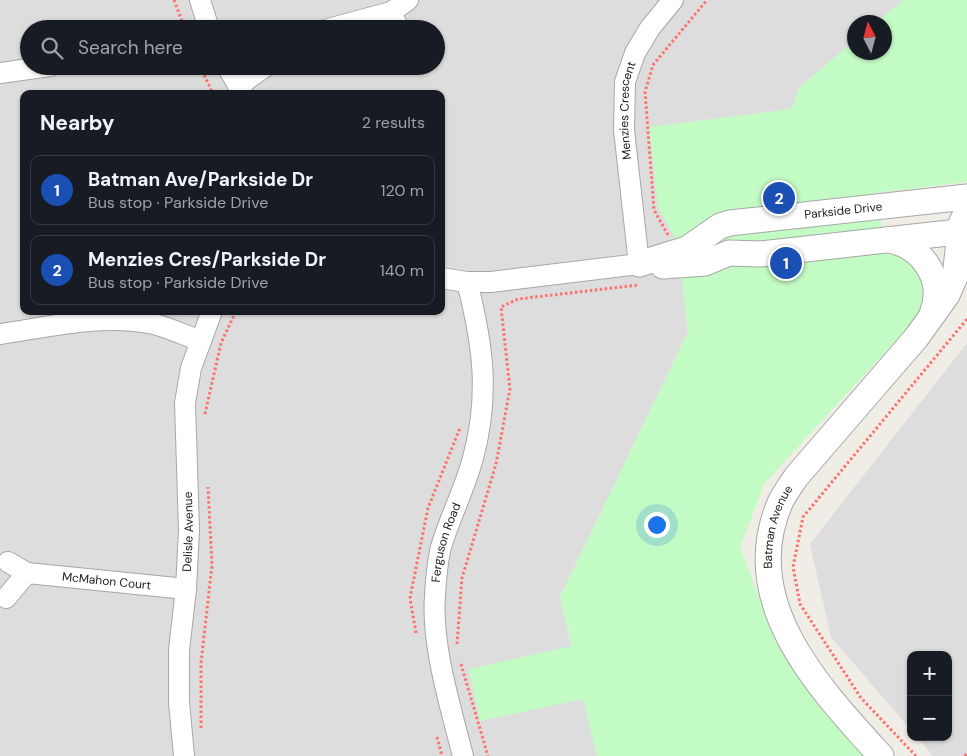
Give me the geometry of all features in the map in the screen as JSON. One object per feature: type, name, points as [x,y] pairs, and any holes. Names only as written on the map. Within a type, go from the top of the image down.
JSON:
[{"type":"street","points":[[200,0],[206,20]]},
{"type":"street","points":[[395,20],[408,0]]},
{"type":"street","name":"Menzies Crescent","points":[[640,274],[624,130],[625,82],[635,54],[650,28],[673,0]]},
{"type":"street","points":[[0,73],[20,70]]},
{"type":"street","points":[[232,75],[241,90],[257,75]]},
{"type":"street","name":"Parkside Drive","points":[[640,274],[701,241],[727,224],[796,216],[965,218]]},
{"type":"street","name":"Parkside Drive","points":[[445,279],[467,282],[491,282],[640,274],[705,263],[729,254],[760,254],[886,240],[965,218]]},
{"type":"street","name":"Batman Avenue","points":[[881,756],[845,717],[815,679],[792,643],[778,616],[770,588],[768,559],[771,531],[780,502],[796,477],[922,330],[953,282],[965,218]]},
{"type":"street","name":"Batman Avenue","points":[[886,240],[908,246],[923,258],[935,283],[936,298],[922,330]]},
{"type":"street","name":"Ferguson Road","points":[[463,756],[438,645],[434,598],[441,548],[473,458],[482,412],[484,372],[480,332],[467,282]]},
{"type":"street","name":"Ferguson Road","points":[[480,332],[491,282]]},
{"type":"street","name":"Batman Avenue","points":[[922,330],[944,316],[958,300],[967,284]]},
{"type":"street","name":"Delisle Avenue","points":[[184,756],[179,702],[179,650],[186,589],[189,530],[186,403],[192,368],[211,315]]},
{"type":"street","points":[[0,334],[113,320],[154,324],[201,342]]},
{"type":"street","name":"McMahon Court","points":[[8,562],[27,573],[186,589]]},
{"type":"street","points":[[6,598],[27,573]]},
{"type":"path","points":[[174,0],[182,20]]},
{"type":"path","points":[[675,254],[674,247],[654,210],[644,92],[653,65],[707,0]]},
{"type":"path","points":[[204,75],[211,90]]},
{"type":"path","points":[[456,649],[462,578],[496,464],[510,389],[501,307],[518,299],[640,274]]},
{"type":"path","points":[[916,756],[861,698],[800,604],[793,567],[802,518],[967,318]]},
{"type":"path","points":[[459,658],[488,756]]},
{"type":"shaded area","points":[[0,0],[904,0],[886,15],[847,15],[847,47],[800,87],[791,109],[649,127],[678,243],[688,332],[560,597],[597,756],[0,756]]},
{"type":"shaded area","points":[[967,343],[967,756],[933,756],[920,741],[952,741],[952,651],[907,651],[907,725],[831,637],[810,544]]},
{"type":"green space","points":[[904,0],[967,0],[967,182],[876,193],[886,251],[910,257],[928,288],[919,315],[764,484],[740,547],[769,625],[856,744],[868,756],[597,756],[583,699],[480,721],[469,669],[572,646],[560,597],[688,332],[678,243],[658,207],[649,127],[791,109],[800,87],[847,47],[847,60],[892,60],[892,15],[886,15]]},
{"type":"place","name":"Menzies Cres/Parkside Dr","points":[[779,198]]},
{"type":"place","name":"Batman Ave/Parkside Dr","points":[[786,263]]}]
